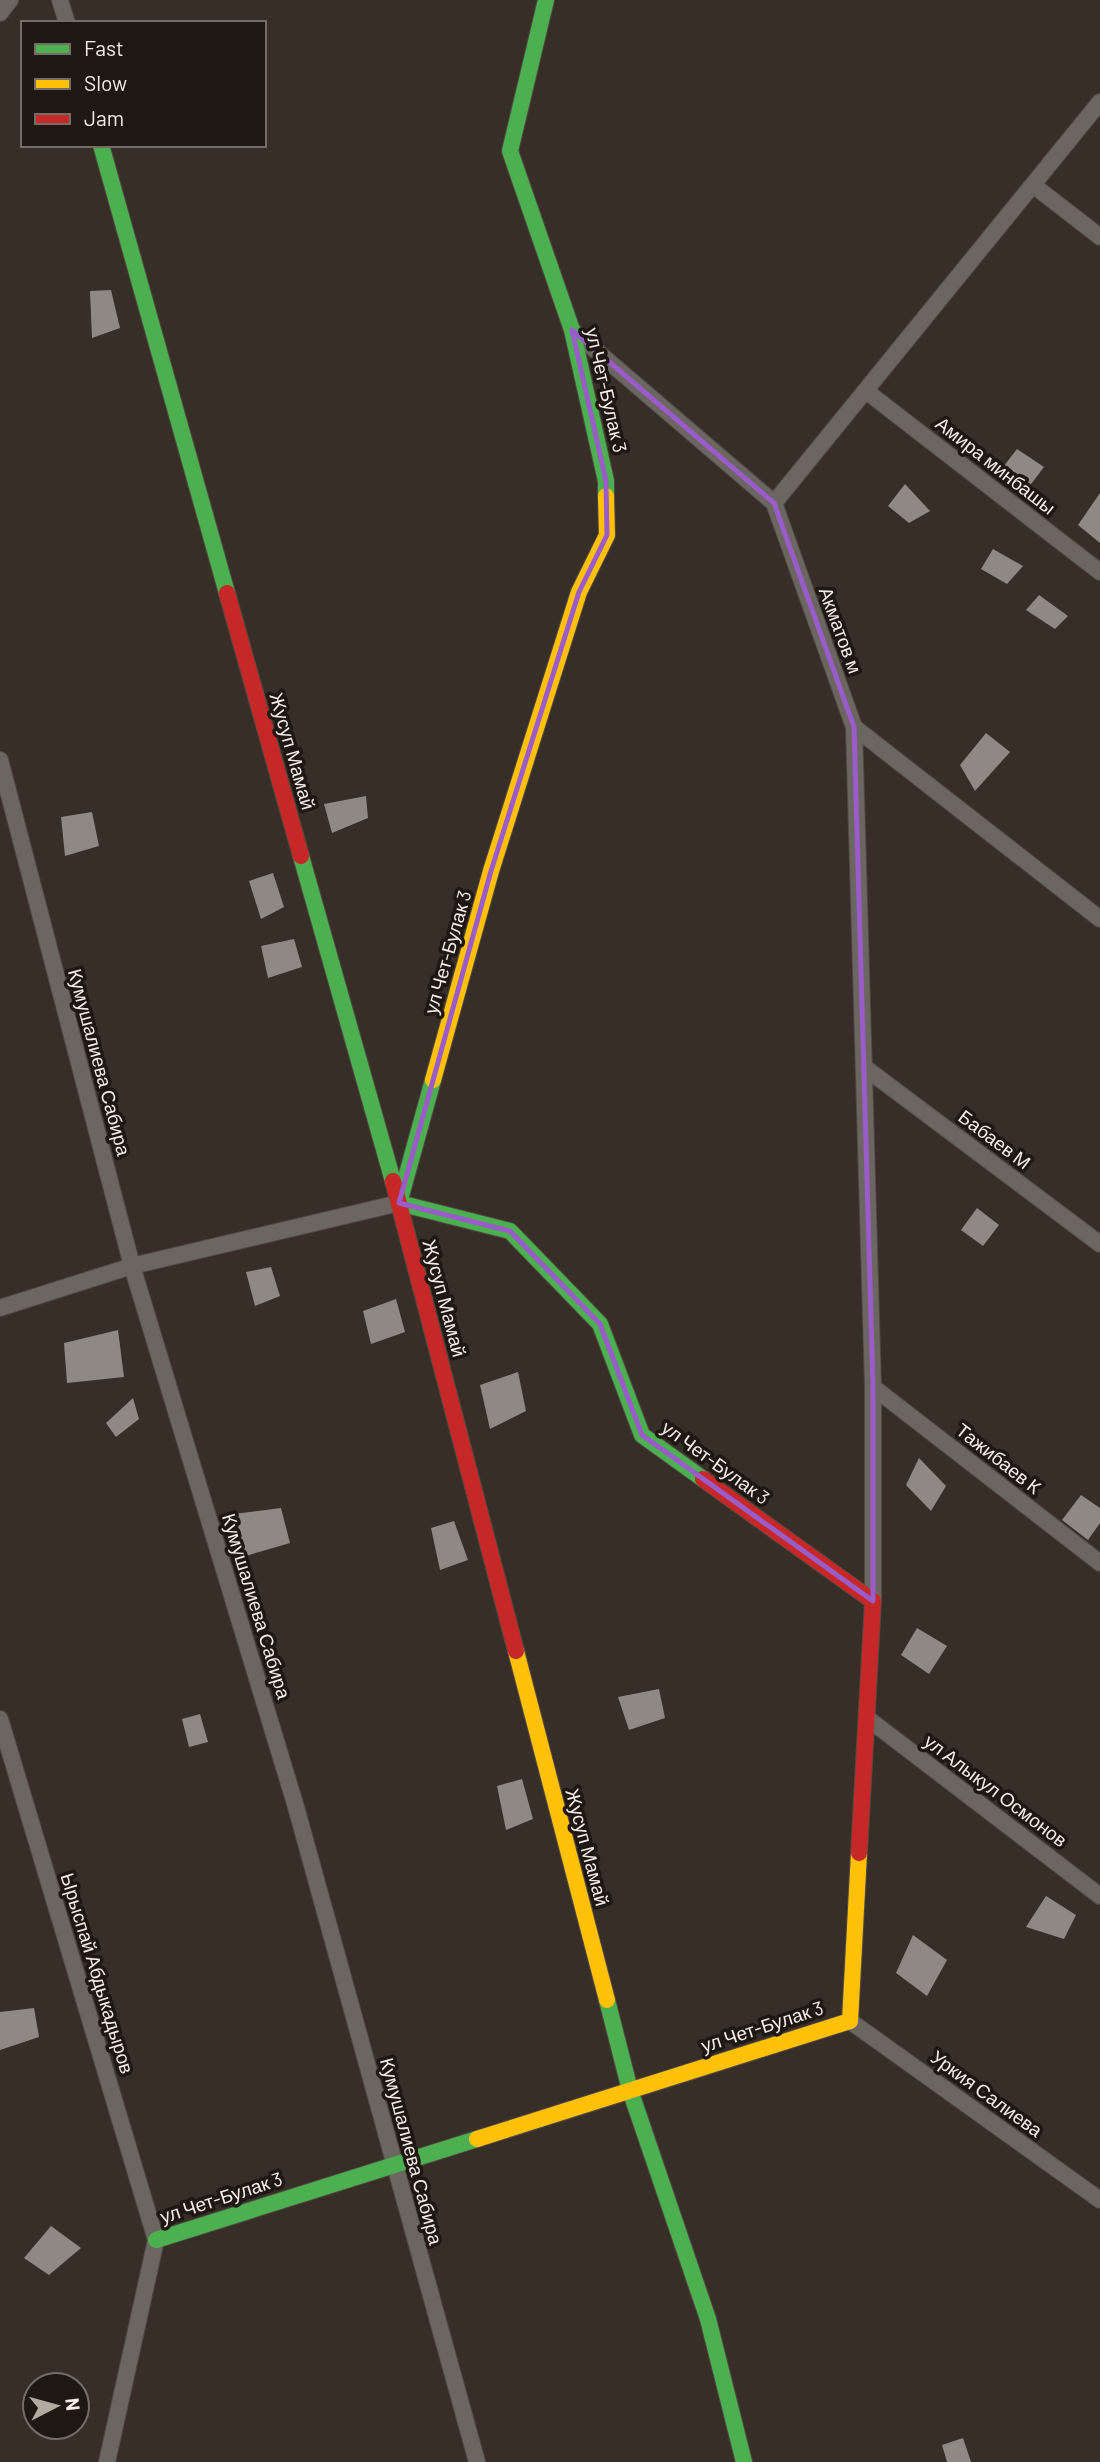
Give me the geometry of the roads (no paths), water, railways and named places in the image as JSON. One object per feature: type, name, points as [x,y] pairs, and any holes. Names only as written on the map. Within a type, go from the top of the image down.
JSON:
[{"type":"street","points":[[0,13],[10,0]]},
{"type":"street","points":[[60,0],[66,21]]},
{"type":"street","name":"ул Чет-Булак 3","points":[[156,2240],[850,2021],[873,1601],[642,1435],[600,1324],[510,1231],[399,1203],[491,872],[579,592],[607,535],[606,481],[572,330],[510,151],[546,0]]},
{"type":"street","points":[[774,503],[1100,102]]},
{"type":"street","name":"Жусуп Мамай","points":[[102,147],[399,1203],[630,2090],[708,2319],[744,2462]]},
{"type":"street","points":[[1033,185],[1100,237]]},
{"type":"street","name":"Акматов м","points":[[572,330],[774,503],[854,727]]},
{"type":"street","name":"Амира минбашы","points":[[866,391],[1100,572]]},
{"type":"street","points":[[854,727],[1100,919]]},
{"type":"street","points":[[854,727],[873,1387],[873,1601]]},
{"type":"street","name":"Кумушалиева Сабира","points":[[0,760],[132,1266],[296,1807],[477,2462]]},
{"type":"street","name":"Бабаев М","points":[[864,1067],[1100,1244]]},
{"type":"street","points":[[0,1308],[132,1266],[399,1203]]},
{"type":"street","name":"Тажибаев К","points":[[873,1387],[1100,1563]]},
{"type":"street","name":"ул Алыкул Осмонов","points":[[867,1718],[1100,1896]]},
{"type":"street","name":"Ырыспай Абдыкадыров","points":[[0,1719],[156,2240]]},
{"type":"street","name":"Уркия Салиева","points":[[850,2021],[1100,2200]]},
{"type":"street","points":[[107,2462],[156,2240]]}]
